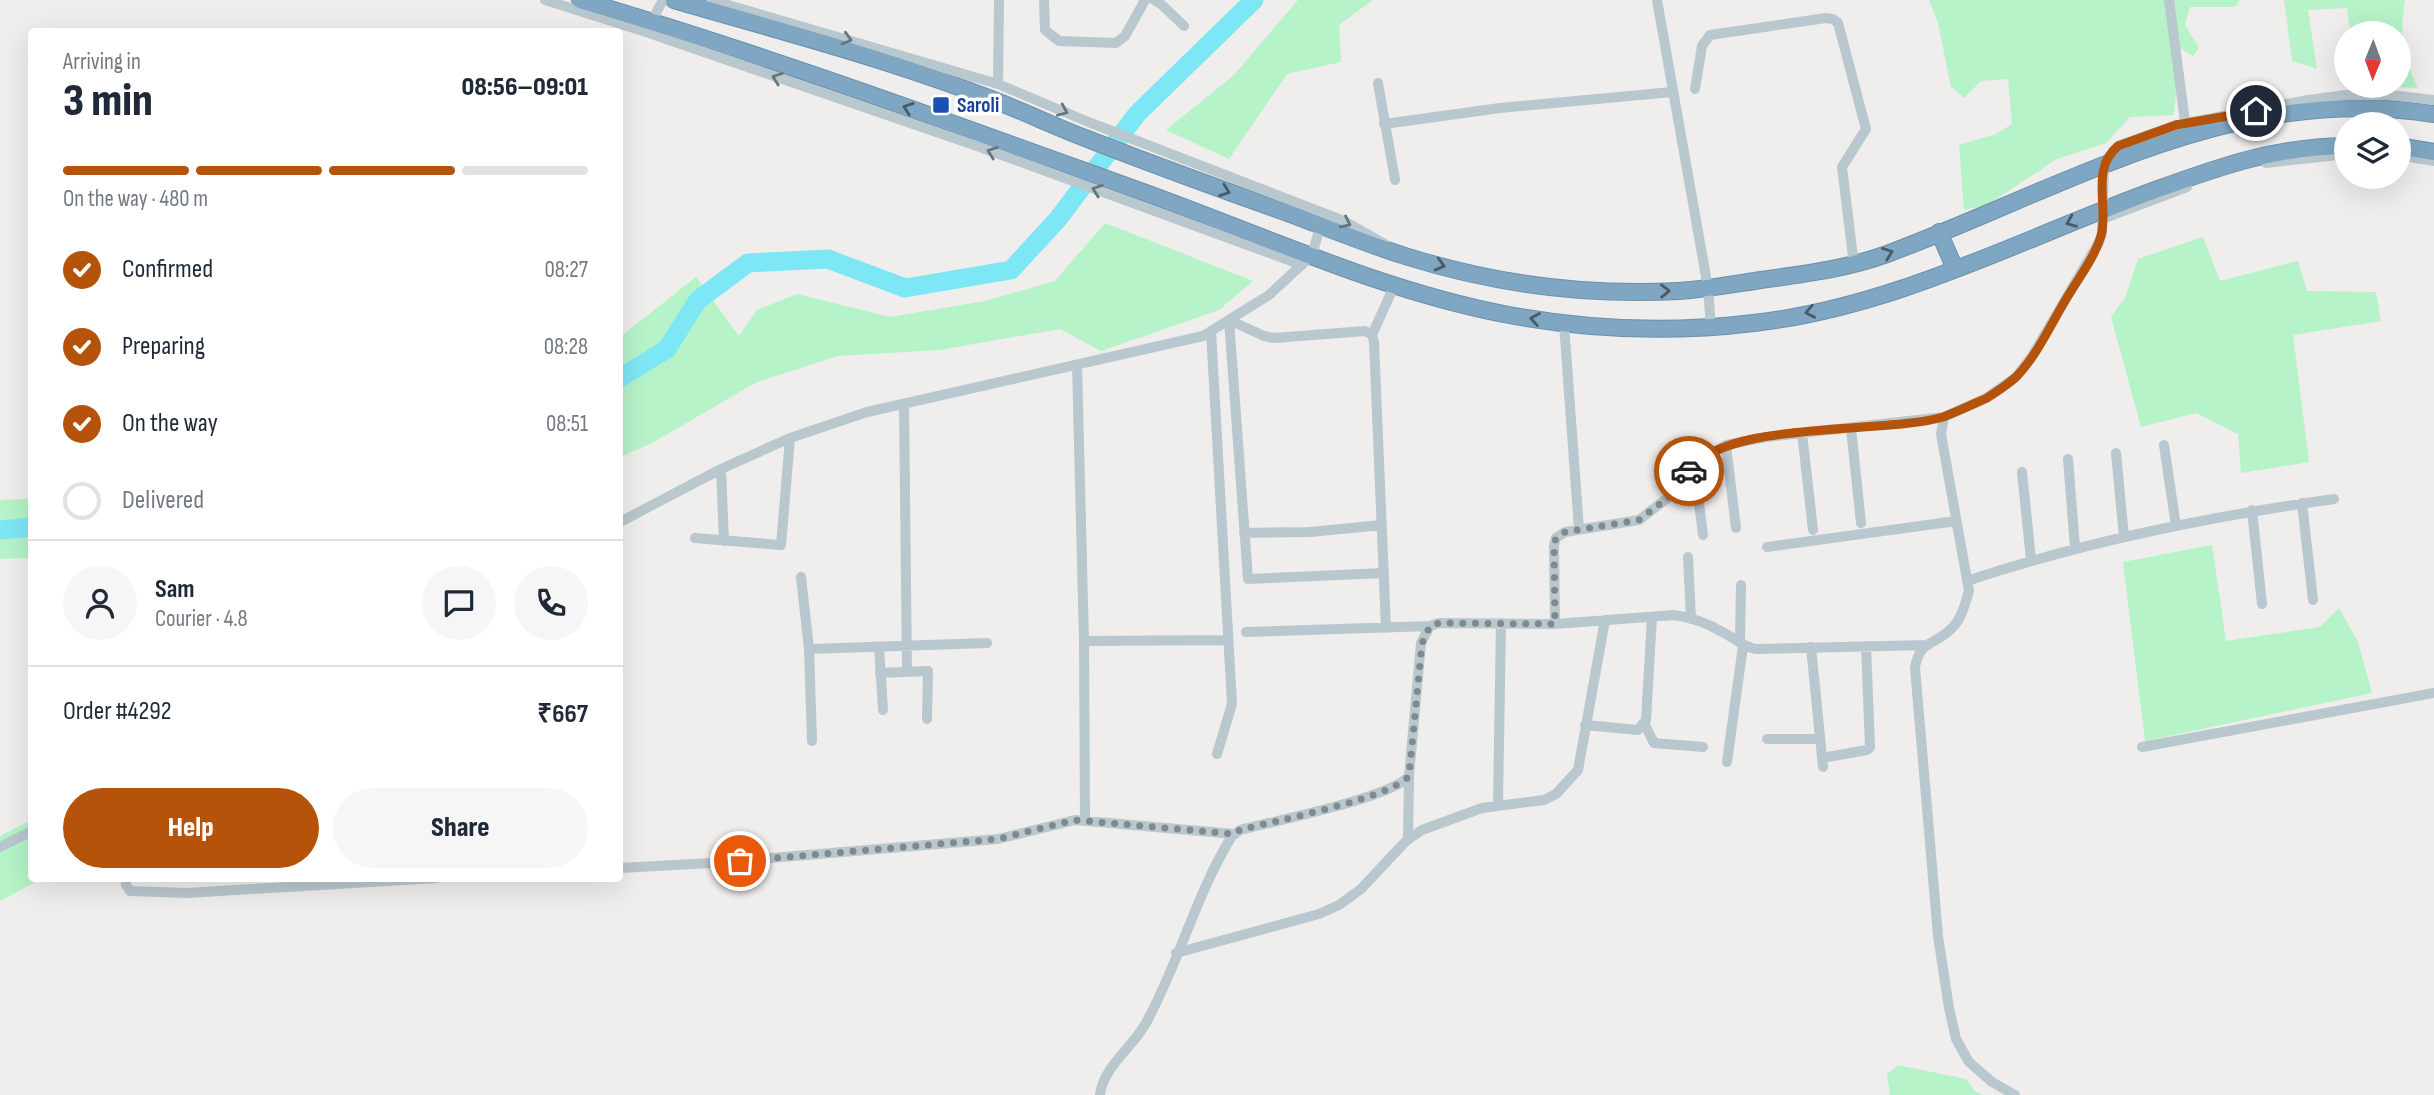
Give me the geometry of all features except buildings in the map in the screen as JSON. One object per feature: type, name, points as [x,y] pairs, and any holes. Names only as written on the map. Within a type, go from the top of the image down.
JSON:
[{"type":"highway","points":[[580,0],[648,26],[969,129],[1060,170],[1307,260],[1501,313],[1564,324],[1610,328],[1712,328],[1761,323],[1855,303],[1917,285],[2234,162],[2306,146],[2334,145]]},
{"type":"highway","points":[[674,0],[912,71],[992,99],[1082,137],[1165,160],[1322,219],[1408,257],[1500,280],[1566,290],[1630,292],[1708,288],[1854,265],[2186,130],[2300,111],[2388,108],[2434,114]]},
{"type":"highway","points":[[2411,148],[2434,152]]},
{"type":"highway","points":[[1939,232],[1955,269]]},
{"type":"street","points":[[545,0],[648,26],[663,0]]},
{"type":"street","points":[[711,0],[998,84],[1091,123],[1165,160]]},
{"type":"street","points":[[998,84],[999,0]]},
{"type":"street","points":[[1044,0],[1045,30],[1051,37],[1059,41],[1116,43],[1125,36],[1145,0]]},
{"type":"street","points":[[1154,0],[1184,26]]},
{"type":"street","points":[[1657,0],[1708,288],[1712,328]]},
{"type":"street","points":[[2169,2],[2186,130],[2287,103],[2346,95],[2390,95],[2434,100]]},
{"type":"street","points":[[1695,89],[1702,46],[1710,35],[1826,18],[1838,23],[1866,129],[1842,167],[1854,265]]},
{"type":"street","points":[[1378,83],[1395,180]]},
{"type":"street","points":[[1384,124],[1500,108],[1672,92]]},
{"type":"street","points":[[2102,215],[2225,172],[2265,163],[2334,155]]},
{"type":"street","points":[[2411,157],[2434,161]]},
{"type":"street","points":[[1555,624],[1554,545],[1556,538],[1565,532],[1639,520],[1670,496],[1694,464],[1727,446],[1766,437],[1944,417],[1986,398],[2016,377],[2032,356],[2091,257],[2102,233],[2104,164]]},
{"type":"street","points":[[623,520],[721,469],[790,438],[867,412],[1203,336],[1269,295],[1307,260],[1322,219]]},
{"type":"street","points":[[1386,628],[1372,335],[1395,284]]},
{"type":"street","points":[[1229,320],[1274,338],[1365,331],[1372,335]]},
{"type":"street","points":[[1229,320],[1248,579],[1384,573]]},
{"type":"street","points":[[1564,324],[1580,529]]},
{"type":"street","points":[[1211,331],[1232,704],[1229,722],[1217,754]]},
{"type":"street","points":[[1077,365],[1084,641],[1085,820]]},
{"type":"street","points":[[904,404],[907,671]]},
{"type":"street","points":[[1944,417],[1941,434],[1969,591],[1962,613],[1952,629],[1917,655],[1915,668],[1938,936],[1956,1039],[1969,1062],[1992,1082],[2015,1095]]},
{"type":"street","points":[[1851,428],[1861,523]]},
{"type":"street","points":[[1802,433],[1813,530]]},
{"type":"street","points":[[695,538],[781,545],[790,438]]},
{"type":"street","points":[[2164,445],[2176,526]]},
{"type":"street","points":[[1727,446],[1735,528]]},
{"type":"street","points":[[2116,453],[2124,537]]},
{"type":"street","points":[[2068,459],[2075,547]]},
{"type":"street","points":[[1694,464],[1703,535]]},
{"type":"street","points":[[721,469],[724,541]]},
{"type":"street","points":[[2022,472],[2031,560]]},
{"type":"street","points":[[1967,582],[2075,547],[2252,510],[2334,499]]},
{"type":"street","points":[[2302,503],[2313,600]]},
{"type":"street","points":[[2252,510],[2262,604]]},
{"type":"street","points":[[1767,547],[1956,521]]},
{"type":"street","points":[[1244,533],[1310,532],[1382,526]]},
{"type":"street","points":[[1688,557],[1691,619]]},
{"type":"street","points":[[801,577],[809,649],[812,741]]},
{"type":"street","points":[[1727,762],[1742,644],[1741,585]]},
{"type":"street","points":[[1246,632],[1430,626],[1439,623],[1555,624],[1674,615],[1718,630],[1756,649],[1927,645]]},
{"type":"street","points":[[1652,617],[1644,723],[1654,743],[1703,747]]},
{"type":"street","points":[[1176,953],[1319,914],[1339,905],[1361,889],[1408,840],[1422,830],[1482,808],[1544,800],[1556,794],[1578,770],[1605,620]]},
{"type":"street","points":[[1498,804],[1501,624]]},
{"type":"street","points":[[1408,840],[1409,776],[1422,643],[1430,626]]},
{"type":"street","points":[[1084,641],[1228,639]]},
{"type":"street","points":[[809,649],[987,643]]},
{"type":"street","points":[[1811,647],[1822,762],[1870,747],[1866,646]]},
{"type":"street","points":[[880,647],[883,709]]},
{"type":"street","points":[[880,673],[928,671],[927,719]]},
{"type":"street","points":[[2142,747],[2434,693]]},
{"type":"street","points":[[1585,724],[1638,730],[1644,723]]},
{"type":"street","points":[[1767,739],[1820,739]]},
{"type":"street","points":[[1100,1095],[1106,1076],[1141,1032],[1158,1002],[1176,953],[1231,838],[1240,830],[1375,795],[1404,782],[1409,776]]},
{"type":"street","points":[[623,868],[998,839],[1062,822],[1085,820],[1231,838]]},
{"type":"street","points":[[0,847],[28,833]]},
{"type":"street","points":[[127,882],[130,891],[187,893],[370,882]]},
{"type":"green space","points":[[1298,0],[1373,0],[1339,25],[1341,62],[1287,74],[1229,159],[1166,130],[1234,75]]},
{"type":"green space","points":[[1929,0],[2240,0],[2235,7],[2190,7],[2185,25],[2199,48],[2193,56],[2180,48],[2174,115],[2130,117],[2106,143],[2057,159],[1987,205],[1964,210],[1959,145],[1996,134],[2012,124],[2008,79],[1981,81],[1964,98],[1951,87],[1938,23]]},
{"type":"green space","points":[[2284,0],[2405,0],[2402,21],[2349,21],[2347,8],[2308,10],[2317,69],[2292,61]]},
{"type":"green space","points":[[2412,73],[2418,88],[2412,88]]},
{"type":"green space","points":[[1105,223],[1253,281],[1219,310],[1101,351],[1060,329],[939,350],[838,356],[757,382],[652,443],[623,456],[623,335],[696,277],[739,336],[757,310],[797,294],[890,317],[985,301],[1055,281]]},
{"type":"green space","points":[[2203,237],[2220,281],[2298,261],[2307,291],[2376,292],[2381,321],[2293,335],[2309,462],[2241,473],[2238,434],[2196,413],[2141,427],[2111,317],[2125,298],[2138,259]]},
{"type":"green space","points":[[28,499],[28,558],[0,559],[0,500]]},
{"type":"green space","points":[[2212,545],[2226,641],[2320,627],[2339,608],[2358,642],[2372,693],[2145,741],[2123,562]]},
{"type":"green space","points":[[28,822],[28,882],[35,882],[0,901],[0,836]]},
{"type":"green space","points":[[1898,1065],[1966,1079],[1975,1091],[1983,1095],[1890,1095],[1887,1074]]},
{"type":"waterway","points":[[623,376],[667,349],[698,300],[748,263],[828,259],[905,288],[1011,270],[1058,219],[1137,114],[1254,0]]},
{"type":"waterway","points":[[0,530],[28,527]]},
{"type":"way so far","points":[[740,861],[998,839],[1075,820],[1234,834],[1240,830],[1375,795],[1404,782],[1409,776],[1422,643],[1430,626],[1439,623],[1555,624],[1556,538],[1565,532],[1639,520],[1670,496],[1689,471]]},
{"type":"place","name":"Saroli","points":[[941,105]]},
{"type":"route","points":[[1689,471],[1694,464],[1727,446],[1766,437],[1944,417],[1986,398],[2016,377],[2032,356],[2099,242],[2102,233],[2104,164],[2112,151],[2118,146],[2176,125],[2256,111]]}]
